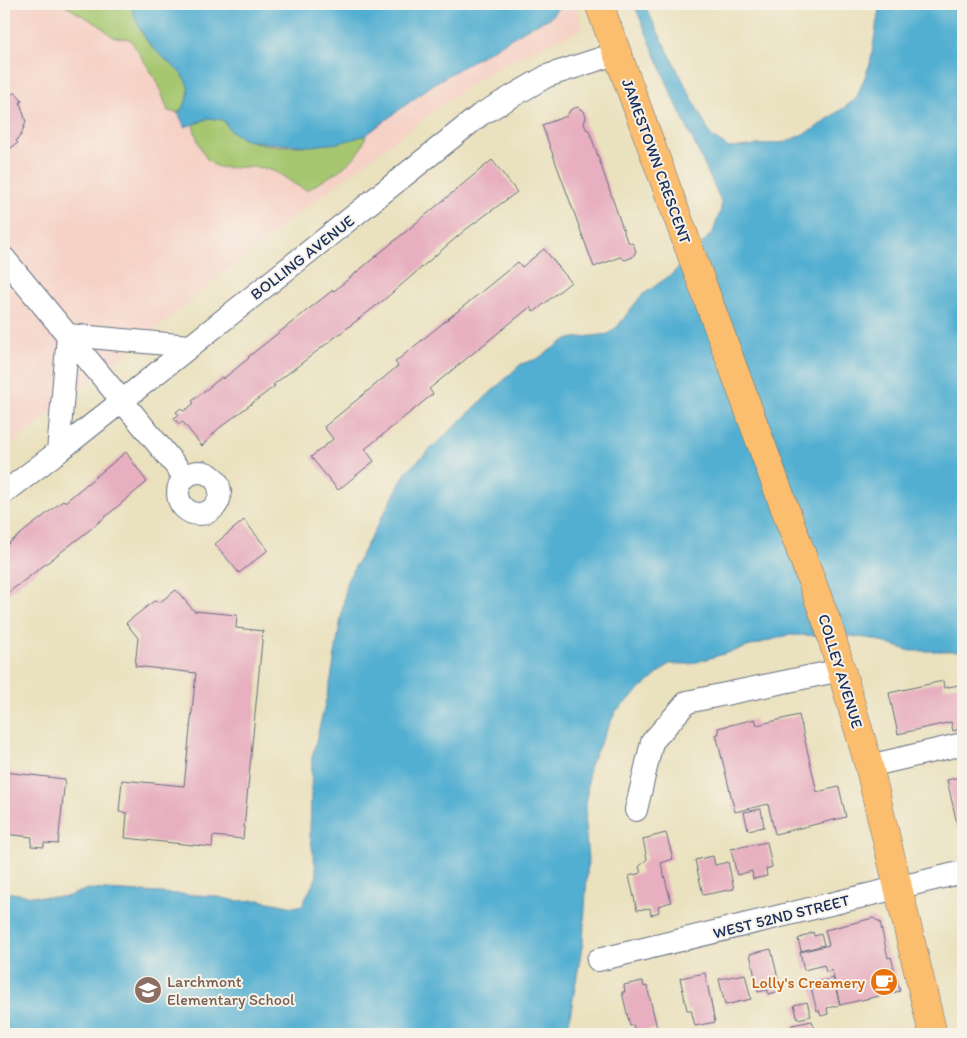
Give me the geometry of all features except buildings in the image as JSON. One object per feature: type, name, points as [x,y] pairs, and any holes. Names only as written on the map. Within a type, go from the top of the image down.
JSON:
[{"type":"main road","name":"JAMESTOWN CRESCENT","points":[[599,4],[714,318]]},
{"type":"main road","name":"COLLEY AVENUE","points":[[714,318],[829,628],[869,766],[933,1034]]},
{"type":"street","name":"BOLLING AVENUE","points":[[4,493],[480,116],[547,76],[618,53]]},
{"type":"street","points":[[4,258],[186,477]]},
{"type":"street","points":[[68,335],[189,346]]},
{"type":"street","points":[[58,452],[68,335]]},
{"type":"street","points":[[636,810],[652,742],[687,702],[841,670]]},
{"type":"street","points":[[869,766],[963,744]]},
{"type":"street","name":"WEST 52ND STREET","points":[[598,960],[963,872]]},
{"type":"shaded area","points":[[4,4],[574,4],[584,28],[508,62],[460,91],[308,206],[4,451]]},
{"type":"green space","points":[[62,4],[130,4],[147,42],[182,75],[187,83],[189,92],[186,102],[178,113],[168,111],[158,83],[130,39],[113,37],[99,25]]},
{"type":"green space","points":[[209,118],[223,120],[233,132],[243,139],[276,145],[306,146],[337,142],[366,135],[363,145],[350,161],[334,174],[307,190],[270,170],[255,167],[221,167],[213,165],[206,158],[193,125]]},
{"type":"water","points":[[130,4],[561,4],[550,18],[532,26],[435,83],[366,135],[339,143],[311,146],[245,140],[231,131],[223,120],[209,118],[185,127],[178,113],[186,102],[189,92],[187,83],[182,75],[147,42]]},
{"type":"water","points":[[634,4],[644,4],[711,136],[729,148],[786,142],[814,129],[856,99],[870,64],[880,4],[963,4],[963,651],[910,651],[873,639],[851,636],[788,635],[690,664],[669,664],[616,711],[589,767],[585,825],[588,859],[583,941],[567,1034],[4,1034],[4,892],[42,897],[66,897],[88,889],[214,896],[237,901],[259,900],[294,907],[302,905],[317,876],[310,835],[312,758],[331,679],[347,581],[407,471],[521,364],[537,359],[567,339],[608,334],[617,327],[641,296],[672,274],[713,232],[721,209],[721,201],[673,97]]},
{"type":"place","name":"Lolly's Creamery","points":[[884,982]]},
{"type":"place","name":"Larchmont Elementary School","points":[[148,990]]}]
